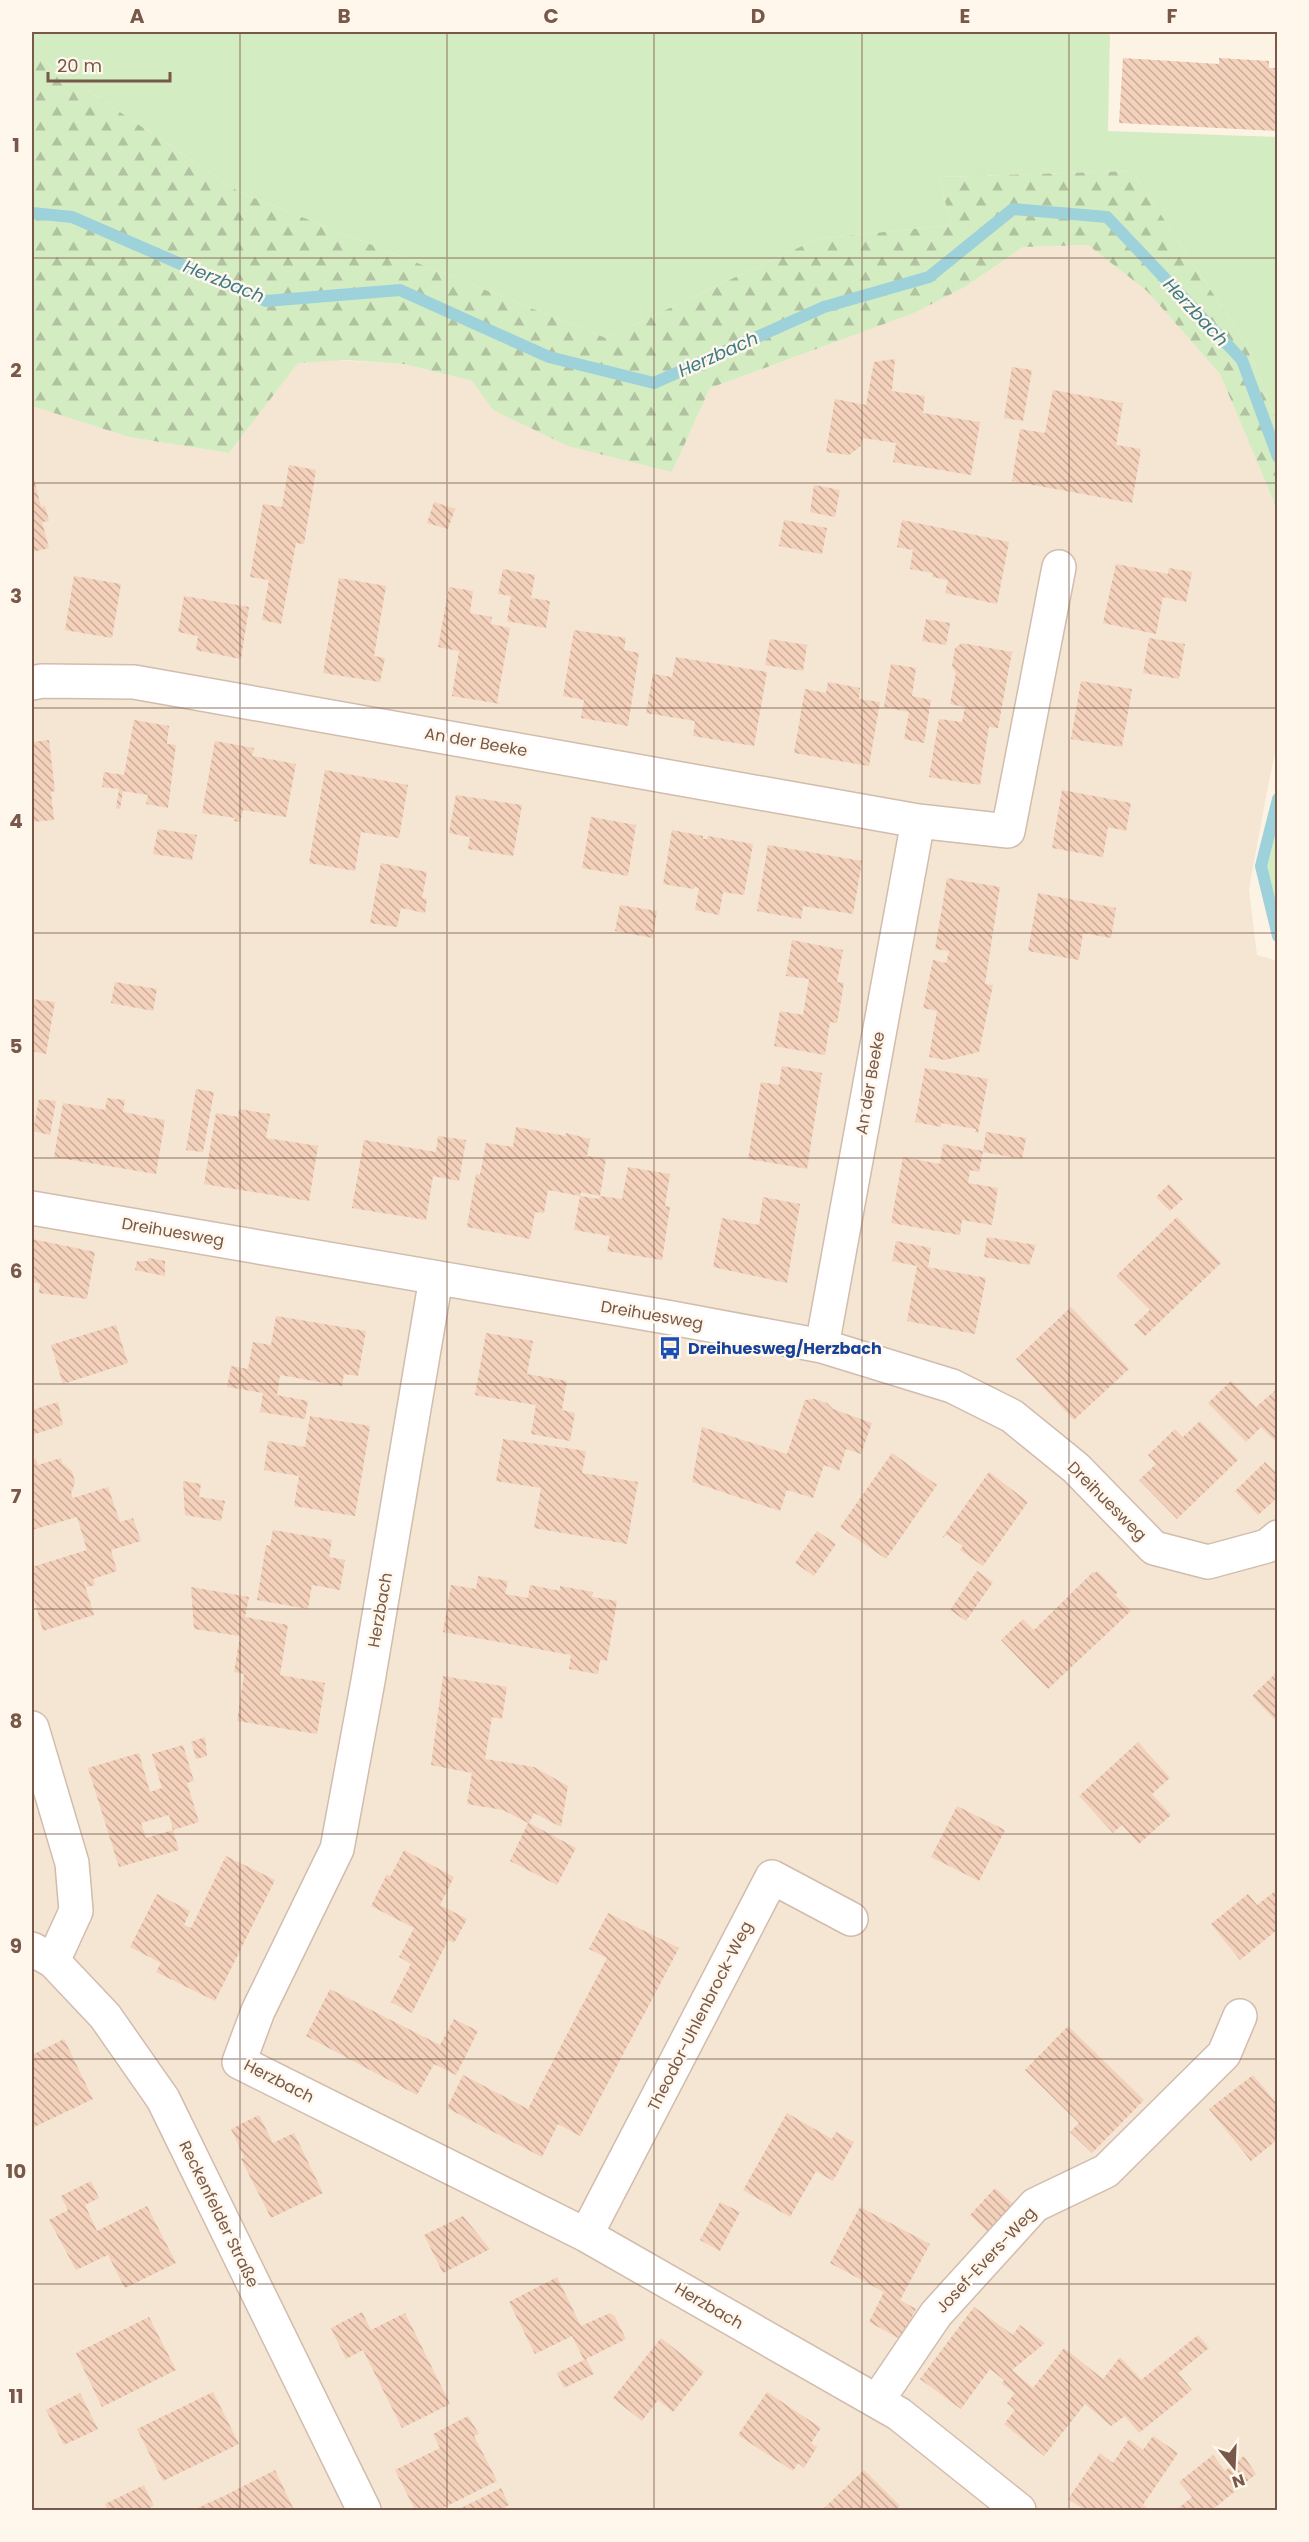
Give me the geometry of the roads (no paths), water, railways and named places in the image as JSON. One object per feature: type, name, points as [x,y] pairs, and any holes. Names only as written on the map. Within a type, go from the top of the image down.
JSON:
[{"type":"street","name":"An der Beeke","points":[[32,683],[42,681],[134,682],[918,821],[1008,831],[1059,567]]},
{"type":"street","name":"An der Beeke","points":[[822,1346],[918,821]]},
{"type":"street","name":"Dreihuesweg","points":[[32,1208],[822,1346],[952,1386],[1011,1416],[1076,1468],[1154,1548],[1208,1562],[1267,1546],[1278,1537]]},
{"type":"street","name":"Herzbach","points":[[436,1278],[368,1681],[337,1849],[258,2011],[238,2062],[586,2235],[899,2414],[1019,2511]]},
{"type":"street","points":[[32,1728],[72,1863],[76,1911],[42,1955]]},
{"type":"street","name":"Theodor-Uhlenbrock-Weg","points":[[586,2235],[772,1877],[851,1919]]},
{"type":"street","name":"Reckenfelder Straße","points":[[42,1955],[105,2016],[163,2099],[364,2511]]},
{"type":"street","name":"Josef-Evers-Weg","points":[[877,2402],[936,2314],[1035,2205],[1106,2171],[1224,2054],[1240,2016]]},
{"type":"waterway","name":"Herzbach","points":[[32,213],[72,217],[266,301],[400,290],[549,357],[654,383],[824,307],[929,277],[1013,209],[1107,217],[1242,360],[1278,457]]},
{"type":"waterway","name":"Herzbach","points":[[1278,799],[1261,866],[1278,936]]},
{"type":"place","name":"Dreihuesweg/Herzbach","points":[[670,1348]]}]
